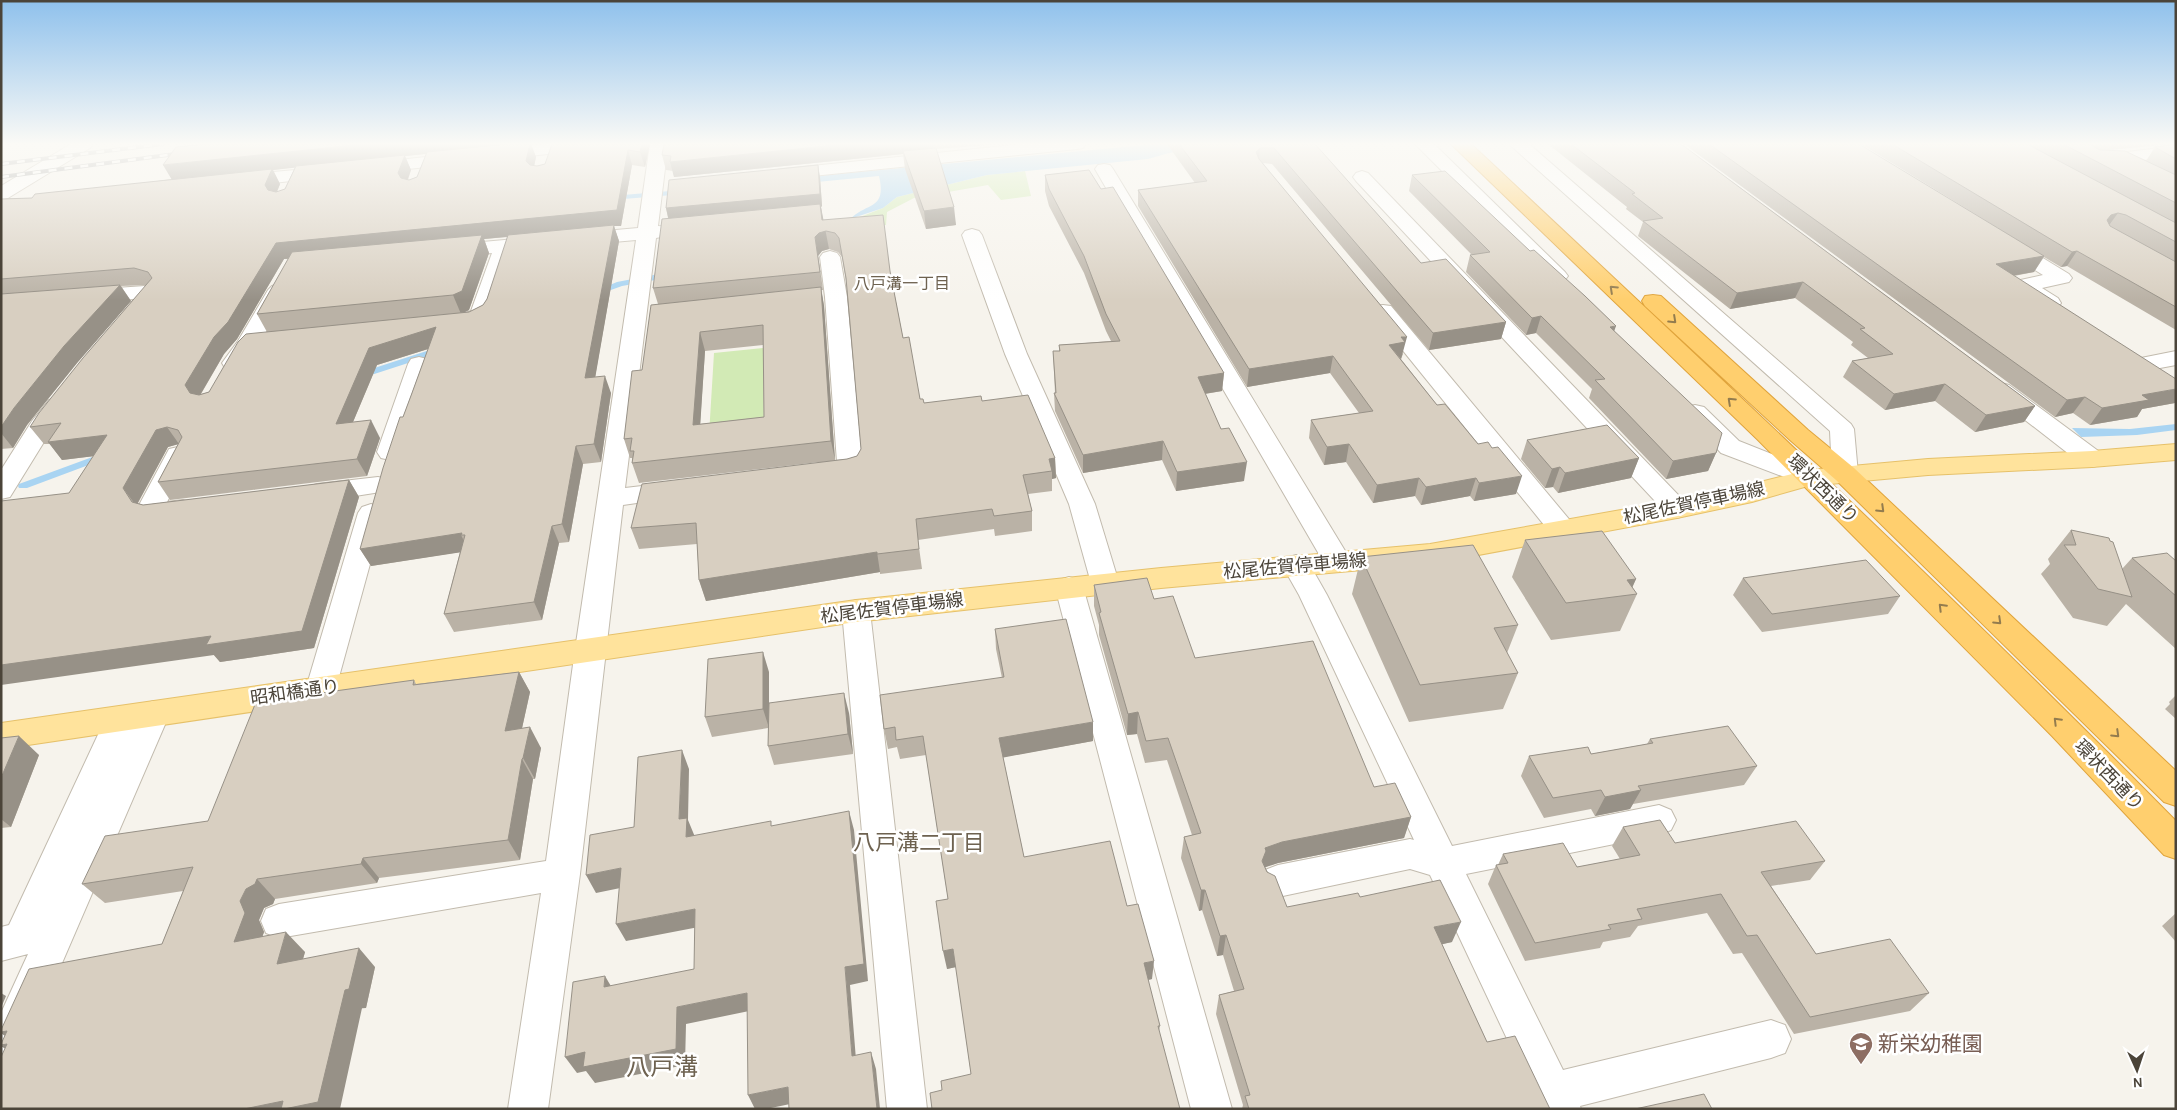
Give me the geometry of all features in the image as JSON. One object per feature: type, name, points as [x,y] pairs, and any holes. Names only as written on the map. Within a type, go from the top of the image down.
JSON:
[{"type":"highway","name":"環状西通り","points":[[1518,196],[1780,432],[1845,474],[2176,792]]},
{"type":"highway","name":"環状西通り","points":[[1537,196],[1780,432],[1808,478],[1863,528],[2035,699],[2176,844]]},
{"type":"main road","name":"松尾佐賀停車場線","points":[[590,650],[856,611],[1105,583],[1430,554],[1677,509],[1808,478],[1928,467],[2092,459],[2176,452]]},
{"type":"main road","name":"昭和橋通り","points":[[1,736],[590,650]]},
{"type":"street","points":[[528,1109],[562,874],[611,498],[642,299],[653,196]]},
{"type":"street","points":[[1120,196],[1337,561]]},
{"type":"street","points":[[1380,196],[1677,509]]},
{"type":"street","points":[[1476,196],[1570,289]]},
{"type":"street","points":[[1577,196],[1842,429],[1845,474]]},
{"type":"street","points":[[1,203],[24,202]]},
{"type":"street","points":[[427,252],[688,228]]},
{"type":"street","points":[[972,234],[1016,354],[1082,504],[1105,583]]},
{"type":"street","points":[[1996,237],[2062,278],[2023,285],[2063,312]]},
{"type":"street","points":[[438,325],[467,322],[481,315],[504,246]]},
{"type":"street","points":[[802,475],[850,469],[826,298],[830,257]]},
{"type":"street","points":[[224,379],[237,355],[248,344],[289,272]]},
{"type":"street","points":[[62,298],[146,292],[150,294],[118,332]]},
{"type":"street","points":[[1370,296],[1563,530]]},
{"type":"street","points":[[248,344],[277,341]]},
{"type":"street","points":[[2168,380],[2136,359],[2176,358]]},
{"type":"street","points":[[321,688],[378,485],[419,364]]},
{"type":"street","points":[[1987,380],[2092,459]]},
{"type":"street","points":[[1,491],[41,426],[69,390]]},
{"type":"street","points":[[1682,399],[1730,447],[1808,478]]},
{"type":"street","points":[[179,454],[151,507],[156,512],[204,506]]},
{"type":"street","points":[[291,496],[378,485]]},
{"type":"street","points":[[611,498],[697,487]]},
{"type":"street","points":[[1296,565],[1318,604],[1558,1100],[1771,1039]]},
{"type":"street","points":[[1069,587],[1212,1109]]},
{"type":"street","points":[[856,611],[907,1109]]},
{"type":"street","points":[[1,944],[21,940],[137,716]]},
{"type":"street","points":[[1,1058],[137,716]]},
{"type":"street","points":[[1278,881],[1410,854],[1443,864],[1660,820]]},
{"type":"street","points":[[279,921],[562,874]]},
{"type":"green space","points":[[927,196],[914,198],[887,212],[886,225],[840,228],[860,217],[883,208],[897,197]]},
{"type":"green space","points":[[997,196],[1031,196],[1001,200]]},
{"type":"green space","points":[[763,348],[764,428],[709,435],[714,353]]},
{"type":"water","points":[[880,196],[902,196],[897,197],[883,208],[850,219],[874,204]]},
{"type":"water","points":[[2176,424],[2176,430],[2137,435],[2081,437],[2072,428],[2130,429]]},
{"type":"building","points":[[34,196],[620,196],[617,210],[276,243],[228,322],[214,337],[185,385],[190,393],[199,395],[209,392],[238,342],[246,334],[469,312],[483,305],[487,299],[508,235],[614,225],[585,378],[605,376],[594,444],[576,446],[562,524],[552,526],[534,602],[444,614],[465,535],[461,535],[462,533],[360,549],[400,417],[403,417],[436,327],[369,348],[336,424],[371,420],[357,459],[158,482],[182,437],[178,430],[167,427],[156,430],[123,488],[132,502],[143,505],[349,480],[302,631],[206,645],[211,636],[1,665],[1,501],[69,493],[107,435],[48,442],[61,423],[30,427],[83,358],[152,278],[148,272],[134,268],[1,279],[1,199],[32,198]]},
{"type":"building","points":[[667,196],[800,196],[666,208]]},
{"type":"building","points":[[919,196],[951,196],[954,207],[924,211]]},
{"type":"building","points":[[1053,196],[1118,196],[1224,373],[1198,377],[1221,429],[1229,428],[1247,462],[1177,472],[1163,441],[1083,455],[1054,393],[1056,393],[1053,351],[1060,351],[1059,345],[1120,341],[1106,314],[1084,256]]},
{"type":"building","points":[[1142,196],[1290,196],[1407,337],[1401,337],[1405,342],[1389,345],[1437,405],[1445,404],[1478,444],[1488,442],[1492,448],[1498,447],[1522,476],[1479,483],[1476,478],[1426,487],[1419,478],[1377,485],[1349,444],[1327,447],[1311,420],[1373,411],[1333,356],[1249,369]]},
{"type":"building","points":[[1315,196],[1361,196],[1421,263],[1446,259],[1506,322],[1433,333]]},
{"type":"building","points":[[1433,196],[1471,196],[1530,251],[1534,250],[1585,296],[1616,326],[1610,327],[1722,433],[1716,453],[1673,461],[1595,380],[1605,379],[1541,316],[1532,318],[1470,255],[1490,252]]},
{"type":"building","points":[[1634,196],[1751,196],[2035,406],[1986,415],[1945,384],[1894,394],[1852,361],[1893,354],[1860,329],[1865,328],[1803,282],[1737,293],[1643,221],[1663,218]]},
{"type":"building","points":[[1781,196],[1945,196],[2044,256],[1996,264],[2176,379],[2176,389],[2142,395],[2149,400],[2102,408],[2085,397],[2067,400]]},
{"type":"building","points":[[1978,196],[2125,196],[2176,223],[2176,242],[2126,215],[2118,213],[2111,215],[2107,220],[2110,226],[2176,262],[2176,307],[2077,251],[2072,252]]},
{"type":"building","points":[[2162,196],[2176,196],[2176,203]]},
{"type":"building","points":[[820,204],[822,220],[883,215],[890,271],[903,338],[909,337],[920,399],[923,399],[924,403],[981,396],[982,401],[1028,395],[1055,458],[1049,459],[1052,471],[1023,475],[1032,511],[994,516],[992,509],[916,519],[919,549],[877,554],[877,552],[699,580],[696,523],[631,528],[642,484],[847,459],[857,456],[861,449],[846,278],[839,238],[835,233],[826,231],[819,233],[815,237],[820,272],[653,288],[662,219]]},
{"type":"building","points":[[482,235],[462,291],[453,295],[257,314],[292,252]]},
{"type":"building","points":[[120,285],[64,346],[1,427],[1,294]]},
{"type":"building","points":[[821,287],[831,441],[632,463],[634,451],[630,451],[632,438],[624,439],[632,371],[642,370],[651,305]],"holes":[[[763,325],[764,417],[693,425],[700,332]]]},
{"type":"building","points":[[1607,425],[1639,458],[1565,473],[1560,467],[1552,469],[1527,440]]},
{"type":"building","points":[[2071,530],[2109,538],[2113,542],[2132,597],[2098,589],[2064,545],[2076,545]]},
{"type":"building","points":[[1602,531],[1636,579],[1627,580],[1637,594],[1566,603],[1525,540]]},
{"type":"building","points":[[1473,545],[1518,625],[1494,628],[1518,673],[1420,685],[1361,557]]},
{"type":"building","points":[[2167,553],[2176,561],[2176,596],[2132,558]]},
{"type":"building","points":[[1866,560],[1900,596],[1772,614],[1743,578]]},
{"type":"building","points":[[1147,578],[1154,599],[1173,596],[1195,658],[1313,641],[1374,787],[1395,783],[1411,817],[1282,842],[1265,848],[1266,851],[1262,861],[1267,872],[1275,876],[1287,907],[1358,893],[1360,897],[1440,880],[1461,922],[1434,927],[1487,1042],[1515,1036],[1550,1109],[1249,1109],[1245,1096],[1250,1095],[1219,995],[1244,989],[1226,935],[1220,936],[1205,890],[1201,890],[1184,837],[1201,833],[1168,738],[1146,741],[1138,712],[1128,714],[1099,613],[1101,612],[1094,585]]},
{"type":"building","points":[[1066,619],[1093,722],[999,738],[1024,857],[1110,841],[1127,906],[1138,904],[1154,961],[1144,963],[1180,1109],[932,1109],[930,1093],[942,1090],[941,1081],[971,1074],[953,949],[943,951],[936,901],[948,899],[923,736],[896,740],[895,727],[884,729],[880,695],[1004,677],[995,629]]},
{"type":"building","points":[[763,652],[763,709],[705,717],[708,659]]},
{"type":"building","points":[[519,672],[505,731],[530,727],[522,759],[508,840],[363,858],[361,864],[257,879],[255,884],[246,889],[240,901],[245,913],[234,942],[286,932],[277,964],[359,948],[349,989],[345,990],[318,1102],[284,1109],[281,1109],[283,1101],[244,1109],[1,1109],[1,1057],[7,1044],[1,1044],[7,1031],[1,1032],[1,1030],[29,969],[162,944],[193,867],[82,884],[105,836],[208,821],[256,702],[414,680],[413,685]]},
{"type":"building","points":[[844,693],[848,734],[768,746],[769,703]]},
{"type":"building","points":[[1728,726],[1757,766],[1638,786],[1641,790],[1605,797],[1601,790],[1553,798],[1529,756],[1588,747],[1591,754],[1653,743],[1650,739]]},
{"type":"building","points":[[19,736],[1,778],[1,738]]},
{"type":"building","points":[[682,750],[679,819],[687,818],[686,837],[771,821],[771,826],[849,811],[864,964],[845,967],[852,1056],[871,1052],[877,1109],[789,1109],[788,1087],[748,1095],[747,993],[677,1007],[676,1049],[583,1067],[585,1052],[565,1057],[573,982],[605,976],[604,987],[694,969],[695,909],[616,924],[621,868],[586,875],[590,835],[634,827],[638,757]]},
{"type":"building","points":[[1660,820],[1675,843],[1796,821],[1825,861],[1761,872],[1816,954],[1890,939],[1929,993],[1810,1017],[1757,935],[1747,936],[1721,894],[1637,909],[1642,919],[1608,925],[1611,929],[1535,943],[1496,865],[1508,863],[1503,854],[1563,843],[1577,867],[1640,855],[1623,827]]},
{"type":"building","points":[[1704,1094],[1712,1109],[1635,1109]]},
{"type":"waterway","points":[[611,198],[637,196]]},
{"type":"waterway","points":[[597,292],[620,284],[669,275]]},
{"type":"waterway","points":[[362,375],[439,350]]},
{"type":"waterway","points":[[23,486],[106,455]]},
{"type":"place","name":"新栄幼稚園","points":[[1861,1065]]},
{"type":"district","name":"八戸溝一丁目","points":[[902,283]]},
{"type":"district","name":"八戸溝二丁目","points":[[919,842]]},
{"type":"district","name":"八戸溝","points":[[662,1067]]}]
